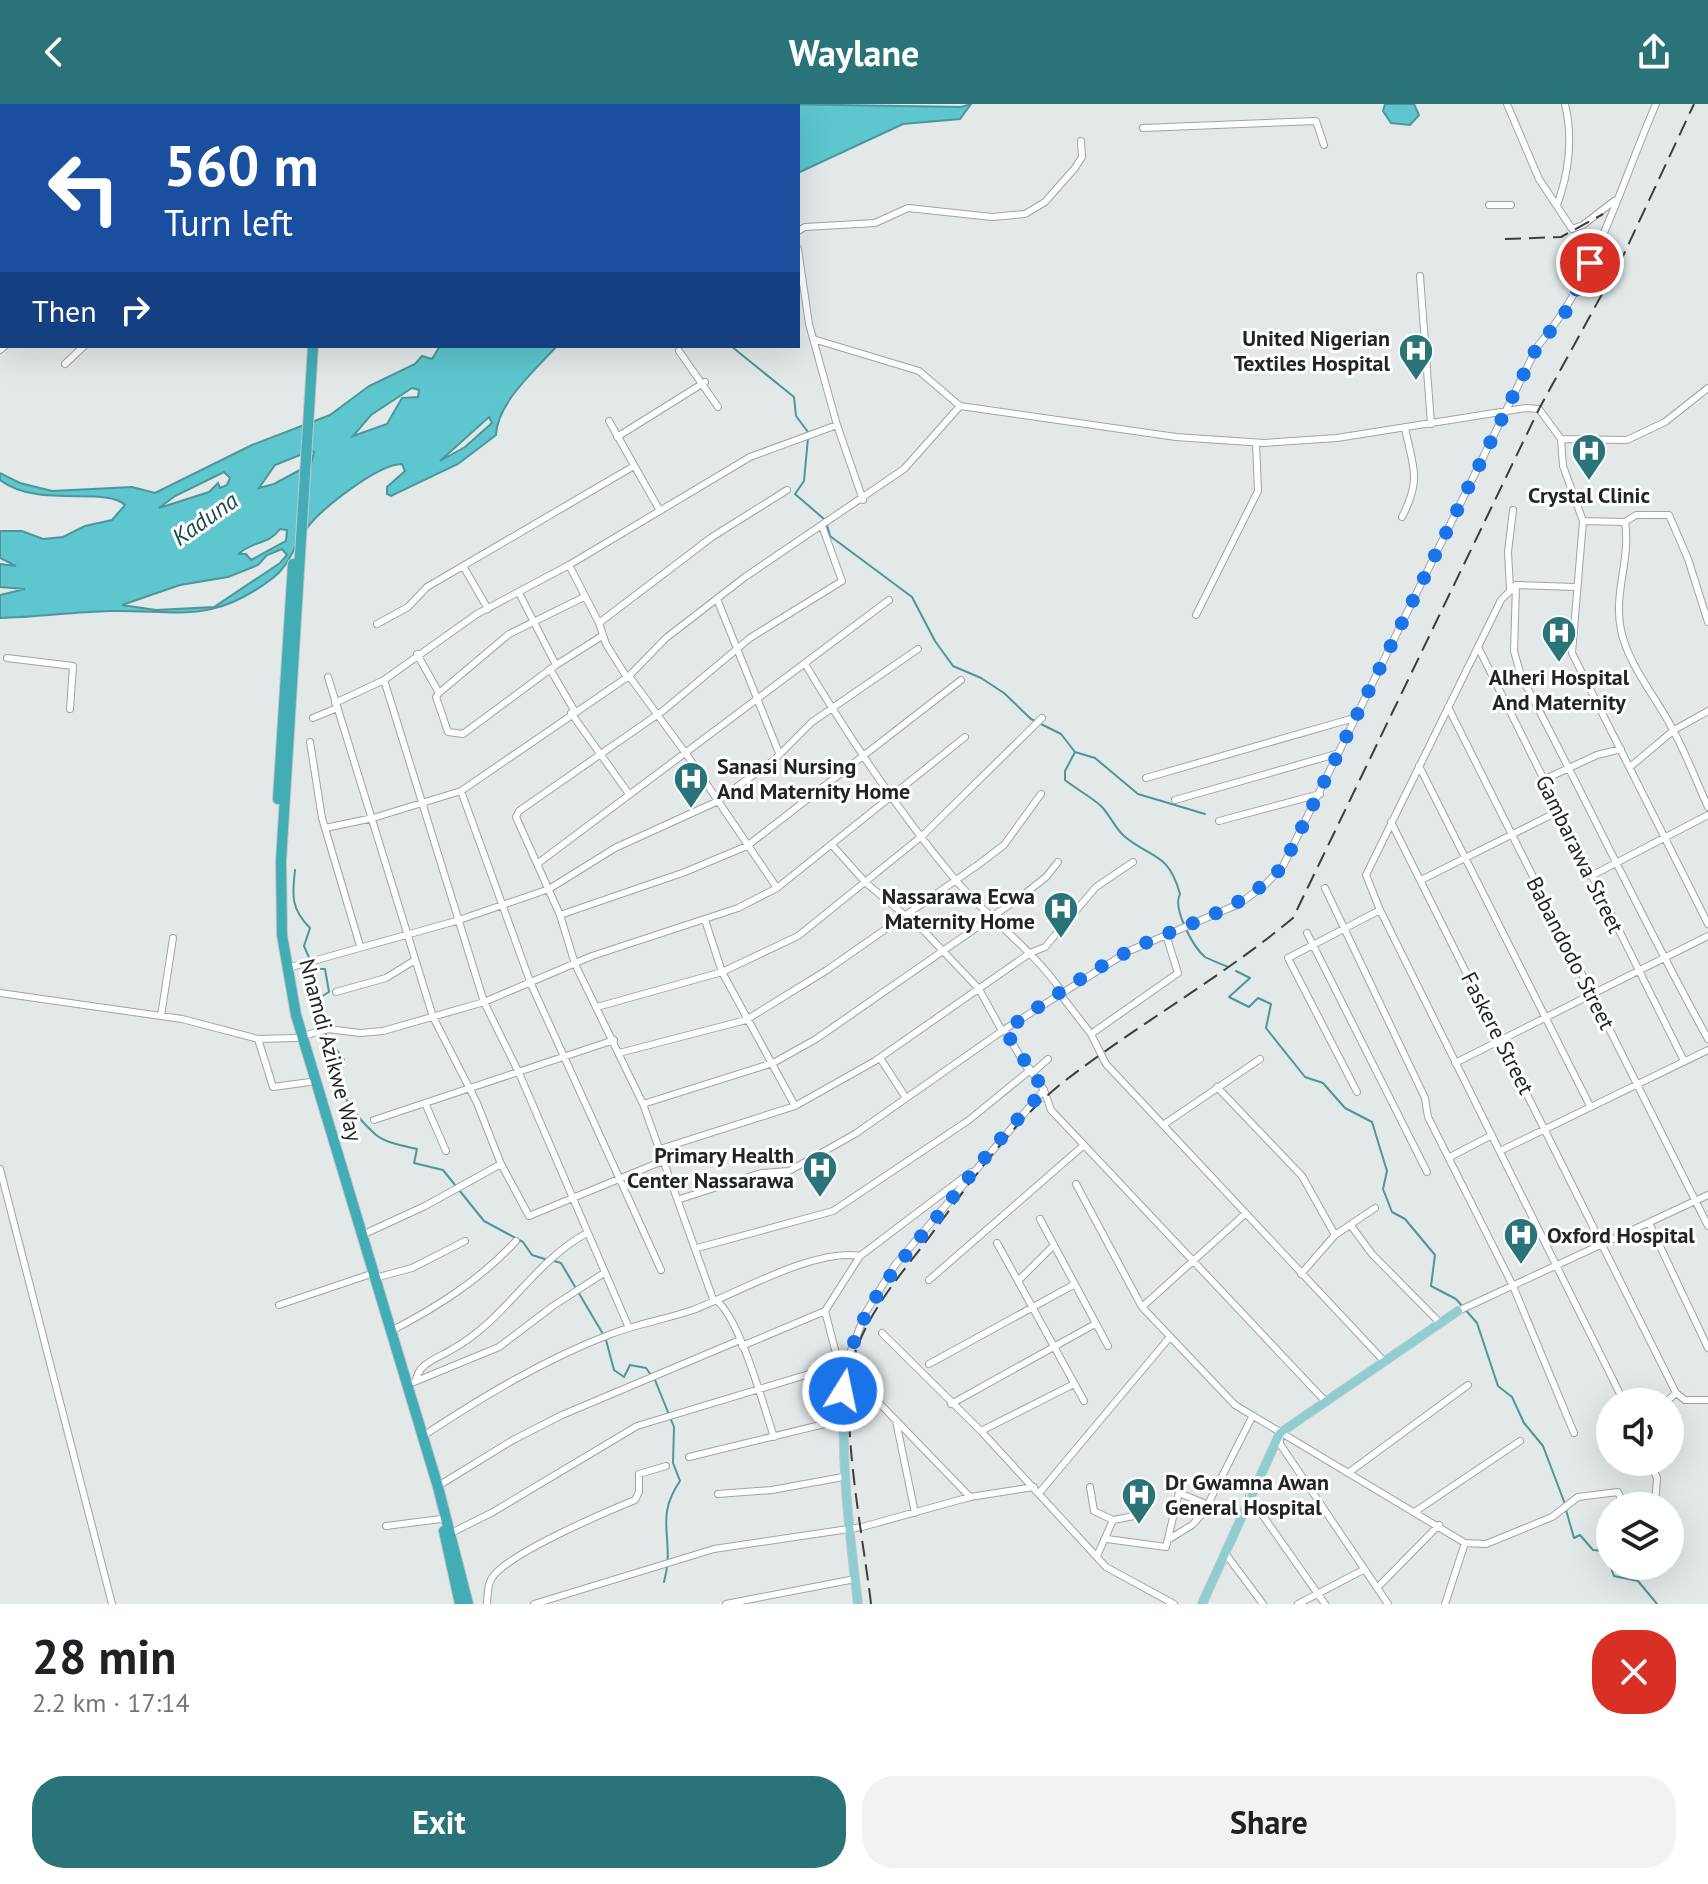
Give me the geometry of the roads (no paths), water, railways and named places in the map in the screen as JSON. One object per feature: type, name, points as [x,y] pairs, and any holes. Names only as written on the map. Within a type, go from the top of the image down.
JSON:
[{"type":"highway","name":"Nnamdi Azikwe Way","points":[[306,348],[306,401],[280,874],[286,968],[299,1037],[362,1235],[441,1519],[460,1604]]},
{"type":"highway","name":"Nnamdi Azikwe Way","points":[[306,401],[313,348]]},
{"type":"highway","name":"Nnamdi Azikwe Way","points":[[296,565],[281,717],[274,897],[282,971],[310,1082],[372,1276],[412,1383],[468,1604]]},
{"type":"main road","points":[[1202,1604],[1280,1433],[1458,1311]]},
{"type":"main road","points":[[842,1364],[843,1477],[858,1604]]},
{"type":"street","points":[[1507,104],[1526,153],[1572,229],[1617,199]]},
{"type":"street","points":[[1557,205],[1568,161],[1570,125],[1565,104]]},
{"type":"street","points":[[680,1199],[761,1173],[789,1171],[855,1134],[1004,1031],[1129,951],[1239,904],[1266,884],[1297,842],[1336,754],[1537,347],[1564,315],[1577,292],[1656,104]]},
{"type":"street","points":[[1143,128],[1316,121],[1324,145]]},
{"type":"street","points":[[800,230],[875,223],[908,208],[992,217],[1025,214],[1045,202],[1075,168],[1082,157],[1081,141]]},
{"type":"street","points":[[1489,205],[1511,205]]},
{"type":"street","points":[[800,261],[813,339],[837,425],[863,500]]},
{"type":"street","points":[[1420,276],[1431,424]]},
{"type":"street","points":[[813,339],[919,371],[960,406],[1176,437],[1256,443],[1337,438],[1526,408],[1539,409],[1561,439],[1563,466],[1583,521],[1575,587],[1572,653],[1708,924]]},
{"type":"street","points":[[65,364],[82,348]]},
{"type":"street","points":[[679,351],[705,382],[718,407]]},
{"type":"street","points":[[617,437],[705,382]]},
{"type":"street","points":[[1561,439],[1627,440],[1665,422],[1708,388]]},
{"type":"street","points":[[325,828],[373,818],[461,791],[511,760],[572,712],[628,676],[666,638],[717,599],[863,500],[925,449],[960,406]]},
{"type":"street","points":[[609,421],[660,511]]},
{"type":"street","points":[[313,718],[384,680],[417,654],[488,609],[569,565],[766,448],[837,425]]},
{"type":"street","points":[[1402,517],[1415,491],[1416,481],[1405,428]]},
{"type":"street","points":[[1196,615],[1258,491],[1260,480],[1256,443]]},
{"type":"street","points":[[377,624],[408,607],[427,587],[634,466]]},
{"type":"street","points":[[599,623],[712,537],[787,490]]},
{"type":"street","points":[[1513,510],[1508,552],[1513,587],[1514,651],[1521,676],[1619,862],[1664,959],[1708,1039]]},
{"type":"street","points":[[1583,521],[1625,522],[1636,515],[1669,515],[1688,559],[1708,622]]},
{"type":"street","points":[[1625,522],[1628,546],[1616,598],[1621,632],[1633,661],[1674,730],[1708,807]]},
{"type":"street","points":[[774,1437],[741,1343],[724,1306],[713,1299],[680,1199],[643,1104],[575,964],[560,915],[516,821],[516,814],[655,714],[738,648],[842,581],[822,526]]},
{"type":"street","points":[[569,565],[599,623],[602,636],[777,888]]},
{"type":"street","points":[[463,566],[488,609]]},
{"type":"street","points":[[1513,587],[1575,587]]},
{"type":"street","points":[[1513,587],[1478,647],[1366,875],[1380,910],[1617,1388]]},
{"type":"street","points":[[519,593],[572,712],[629,794]]},
{"type":"street","points":[[584,597],[533,620],[500,641],[439,693],[436,697],[448,732],[460,735],[553,667],[602,636]]},
{"type":"street","points":[[717,599],[779,753]]},
{"type":"street","points":[[537,864],[580,835],[629,794],[687,755],[889,600]]},
{"type":"street","name":"Gambarawa Street","points":[[1478,647],[1684,1061]]},
{"type":"street","points":[[286,968],[456,921],[549,889],[615,848],[716,802],[831,708],[918,649]]},
{"type":"street","points":[[417,654],[439,693]]},
{"type":"street","points":[[7,658],[73,666],[70,709]]},
{"type":"street","points":[[805,664],[831,708],[922,836],[955,879],[1043,964],[1091,1034],[1106,1064],[1383,1360]]},
{"type":"street","points":[[328,677],[433,1017],[469,1088],[501,1164],[529,1216],[572,1201],[665,1160]]},
{"type":"street","points":[[384,680],[423,802],[456,921],[484,1002],[519,1073],[629,1328]]},
{"type":"street","points":[[560,915],[685,872],[747,846],[961,680]]},
{"type":"street","name":"Babandodo Street","points":[[1448,707],[1708,1226]]},
{"type":"street","points":[[1630,767],[1674,730],[1708,711]]},
{"type":"street","points":[[597,1007],[722,972],[798,936],[922,836],[1042,718]]},
{"type":"street","points":[[1146,778],[1355,718]]},
{"type":"street","points":[[0,993],[161,1016],[258,1039],[299,1037],[325,1030],[371,1032],[433,1017],[484,1002],[575,964],[759,900],[965,737]]},
{"type":"street","points":[[310,742],[325,828],[360,946]]},
{"type":"street","points":[[1543,780],[1569,767],[1621,749]]},
{"type":"street","points":[[1175,800],[1336,754]]},
{"type":"street","points":[[1419,766],[1590,1106]]},
{"type":"street","points":[[461,791],[531,984],[617,1179],[661,1270]]},
{"type":"street","points":[[619,1053],[746,1020],[827,970],[1004,845],[1041,794]]},
{"type":"street","points":[[1219,821],[1320,794]]},
{"type":"street","points":[[1421,880],[1559,811]]},
{"type":"street","points":[[1591,876],[1708,815]]},
{"type":"street","name":"Faskere Street","points":[[1391,822],[1673,1388]]},
{"type":"street","points":[[832,845],[866,883],[944,952],[979,989],[1044,1090],[1051,1110],[1326,1402]]},
{"type":"street","points":[[643,1104],[773,1063],[816,1039],[993,917],[1046,877],[1058,862]]},
{"type":"street","points":[[660,1149],[795,1106],[880,1058],[1030,953],[1045,947],[1096,887],[1133,862]]},
{"type":"street","points":[[1325,888],[1425,1098],[1428,1117],[1513,1286],[1574,1433]]},
{"type":"street","points":[[1357,1092],[1288,958],[1380,910]]},
{"type":"street","points":[[705,920],[722,972],[795,1106]]},
{"type":"street","points":[[1307,933],[1427,1172]]},
{"type":"street","points":[[1091,1034],[1178,973],[1166,935]]},
{"type":"street","points":[[1455,1063],[1708,936]]},
{"type":"street","points":[[161,1016],[173,938]]},
{"type":"street","points":[[336,992],[386,978],[415,960]]},
{"type":"street","points":[[258,1039],[273,1087],[310,1082]]},
{"type":"street","points":[[374,1120],[614,1040]]},
{"type":"street","points":[[1500,1151],[1636,1082],[1708,1050]]},
{"type":"street","points":[[880,1058],[906,1098]]},
{"type":"street","points":[[697,1248],[833,1211],[969,1120],[1048,1059]]},
{"type":"street","points":[[1163,1125],[1260,1059]]},
{"type":"street","points":[[1217,1087],[1302,1176],[1335,1235]]},
{"type":"street","points":[[451,1533],[493,1512],[627,1431],[842,1364],[866,1312],[895,1265],[971,1172],[1044,1090]]},
{"type":"street","points":[[425,1103],[446,1151]]},
{"type":"street","points":[[1450,1157],[1492,1135]]},
{"type":"street","points":[[929,1280],[1084,1145]]},
{"type":"street","points":[[362,1235],[454,1191],[501,1164]]},
{"type":"street","points":[[0,1169],[112,1604]]},
{"type":"street","points":[[438,1487],[513,1440],[652,1376],[825,1311],[860,1256],[971,1172]]},
{"type":"street","points":[[1076,1184],[1142,1307],[1169,1338],[1252,1417],[1416,1511],[1465,1543],[1486,1544],[1552,1517],[1578,1497],[1596,1495]]},
{"type":"street","points":[[1458,1311],[1557,1268],[1708,1195]]},
{"type":"street","points":[[1301,1274],[1335,1235],[1352,1227],[1375,1208]]},
{"type":"street","points":[[1142,1307],[1245,1214]]},
{"type":"street","points":[[1040,1219],[1108,1346]]},
{"type":"street","points":[[1649,1223],[1708,1348]]},
{"type":"street","points":[[1352,1227],[1372,1254],[1439,1322]]},
{"type":"street","points":[[412,1383],[424,1366],[485,1329],[549,1260],[587,1233]]},
{"type":"street","points":[[279,1305],[372,1276],[412,1268],[465,1241]]},
{"type":"street","points":[[391,1331],[458,1292],[516,1241]]},
{"type":"street","points":[[997,1243],[1084,1401]]},
{"type":"street","points":[[1018,1281],[1054,1245]]},
{"type":"street","points":[[423,1436],[518,1378],[604,1337],[694,1309],[713,1299],[843,1253],[860,1256]]},
{"type":"street","points":[[412,1383],[499,1347],[577,1289],[604,1273]]},
{"type":"street","points":[[929,1364],[1075,1284]]},
{"type":"street","points":[[825,1311],[842,1364]]},
{"type":"street","points":[[951,1404],[1095,1324]]},
{"type":"street","points":[[882,1333],[981,1431],[1114,1573],[1174,1604]]},
{"type":"street","points":[[534,1604],[714,1549],[849,1529],[970,1497],[1037,1490],[1169,1338]]},
{"type":"street","points":[[855,1378],[970,1497]]},
{"type":"street","points":[[981,1431],[1074,1384]]},
{"type":"street","points":[[1348,1473],[1468,1385]]},
{"type":"street","points":[[1684,1399],[1708,1400]]},
{"type":"street","points":[[895,1417],[915,1513]]},
{"type":"street","points":[[1171,1538],[1192,1525],[1252,1417]]},
{"type":"street","points":[[689,1457],[841,1420]]},
{"type":"street","points":[[1280,1433],[1280,1444],[1388,1604]]},
{"type":"street","points":[[1416,1511],[1520,1441]]},
{"type":"street","points":[[487,1604],[493,1576],[504,1566],[575,1526],[635,1500],[639,1492],[639,1474],[666,1466]]},
{"type":"street","points":[[718,1494],[772,1490],[843,1477]]},
{"type":"street","points":[[1090,1487],[1094,1511],[1113,1520],[1134,1516]]},
{"type":"street","points":[[1107,1539],[1166,1547],[1171,1538],[1180,1490],[1206,1504]]},
{"type":"street","points":[[1249,1496],[1325,1604]]},
{"type":"street","points":[[386,1526],[441,1519]]},
{"type":"street","points":[[1097,1556],[1113,1520]]},
{"type":"street","points":[[1377,1588],[1439,1525]]},
{"type":"street","points":[[1445,1604],[1465,1543]]},
{"type":"street","points":[[1225,1553],[1263,1604]]},
{"type":"street","points":[[1298,1604],[1363,1570]]},
{"type":"street","points":[[726,1604],[855,1579]]},
{"type":"water","points":[[800,104],[961,107],[971,104],[960,119],[903,124],[800,172]]},
{"type":"water","points":[[1385,104],[1414,104],[1419,115],[1410,125],[1391,123],[1383,111]]},
{"type":"water","name":"Kaduna","points":[[439,348],[555,348],[510,399],[498,423],[496,435],[458,464],[391,496],[387,494],[387,487],[405,471],[402,464],[365,479],[314,520],[279,573],[231,603],[194,612],[110,611],[0,618],[0,595],[25,589],[0,587],[0,564],[16,566],[0,558],[0,531],[22,531],[43,539],[63,537],[85,526],[112,520],[125,505],[102,497],[51,496],[15,489],[0,480],[0,473],[20,483],[52,491],[132,487],[155,493],[252,445],[330,415],[369,386],[415,364],[422,356],[432,359]],"holes":[[[412,388],[419,390],[418,397],[402,398],[387,424],[353,436],[371,415]],[[489,417],[492,423],[465,447],[440,461]],[[310,451],[314,452],[311,464],[274,484],[259,488],[275,465]],[[224,472],[230,478],[227,485],[220,488],[218,483],[209,492],[159,508],[175,496]],[[280,529],[287,530],[286,541],[251,560],[246,554],[239,554]],[[282,549],[287,555],[280,563],[214,607],[156,610],[122,605],[180,585],[228,577],[258,565],[267,555]]]},
{"type":"waterway","points":[[733,348],[794,397],[796,416],[808,432]]},
{"type":"waterway","points":[[808,438],[804,481],[795,494],[824,519]]},
{"type":"waterway","points":[[827,525],[830,536],[912,597],[935,641],[953,666],[981,678],[1004,693],[1031,719],[1061,734],[1075,752],[1065,771],[1065,780],[1101,806],[1124,836],[1164,863],[1175,880],[1180,894],[1181,917],[1195,945],[1205,957],[1228,967]]},
{"type":"waterway","points":[[1075,752],[1095,758],[1138,794],[1205,814]]},
{"type":"waterway","points":[[295,870],[294,902],[299,915],[310,928],[304,946],[314,969],[325,969],[329,992],[319,998],[324,1027]]},
{"type":"waterway","points":[[1236,971],[1250,978],[1229,997],[1249,1007],[1258,998],[1271,1004],[1266,1028],[1305,1077],[1323,1083],[1345,1108],[1372,1122],[1387,1171],[1383,1189],[1392,1212],[1405,1219],[1435,1255],[1431,1286],[1456,1299],[1477,1323],[1498,1386],[1512,1397],[1524,1423],[1543,1446],[1565,1504]]},
{"type":"waterway","points":[[325,1033],[344,1060],[337,1064],[343,1093],[368,1127],[384,1140],[417,1149],[414,1163],[443,1170],[484,1221],[523,1242],[532,1255],[548,1260]]},
{"type":"waterway","points":[[554,1261],[561,1263],[603,1334]]},
{"type":"waterway","points":[[606,1340],[614,1370],[624,1377],[630,1365],[646,1368],[651,1375]]},
{"type":"waterway","points":[[655,1380],[674,1427],[673,1463],[680,1481],[672,1495],[666,1518],[668,1553],[664,1582]]},
{"type":"waterway","points":[[1566,1510],[1574,1538],[1580,1535],[1593,1550],[1605,1551],[1614,1576],[1638,1581],[1657,1604]]},
{"type":"railway","points":[[871,1604],[854,1479],[849,1411],[854,1357],[867,1326],[893,1284],[973,1179],[1007,1136],[1045,1097],[1094,1059],[1238,961],[1293,918],[1539,409],[1624,254],[1694,104]]},
{"type":"railway","points":[[1505,239],[1561,237],[1603,214]]},
{"type":"place","name":"United Nigerian Textiles Hospital","points":[[1416,382]]},
{"type":"place","name":"Crystal Clinic","points":[[1589,482]]},
{"type":"place","name":"Alheri Hospital And Maternity","points":[[1559,664]]},
{"type":"place","name":"Sanasi Nursing And Maternity Home","points":[[691,810]]},
{"type":"place","name":"Nassarawa Ecwa Maternity Home","points":[[1061,940]]},
{"type":"place","name":"Primary Health Center Nassarawa","points":[[820,1199]]},
{"type":"place","name":"Oxford Hospital","points":[[1521,1266]]},
{"type":"place","name":"Dr Gwamna Awan General Hospital","points":[[1139,1526]]}]
